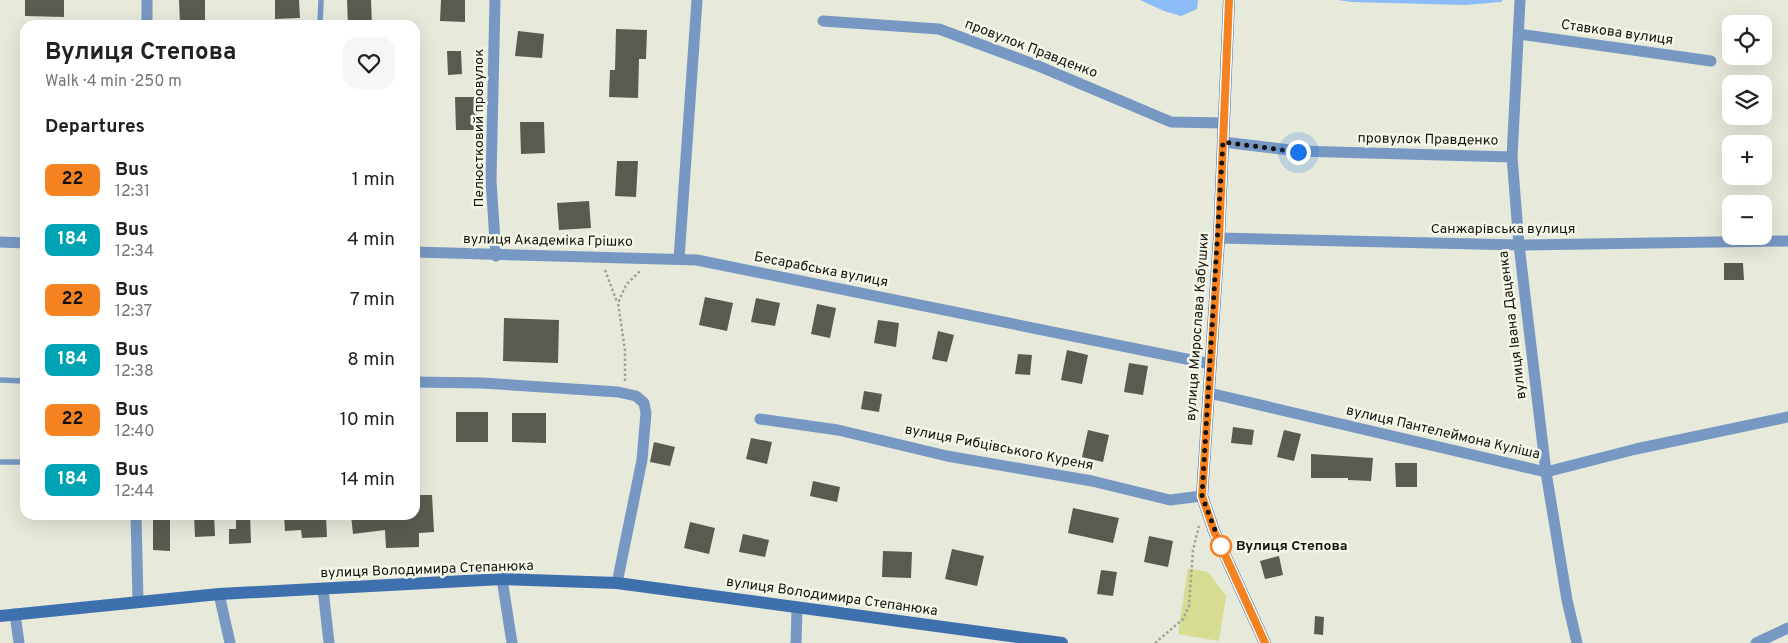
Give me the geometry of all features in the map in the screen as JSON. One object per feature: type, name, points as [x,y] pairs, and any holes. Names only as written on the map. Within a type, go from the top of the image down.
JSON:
[{"type":"street","points":[[147,0],[147,20]]},
{"type":"street","name":"Пелюстковий провулок","points":[[495,0],[491,180],[496,256]]},
{"type":"street","points":[[680,259],[697,0]]},
{"type":"street","name":"вулиця Мирослава Кабушки","points":[[1229,0],[1219,238],[1203,501],[1265,643]]},
{"type":"street","name":"вулиця Івана Даценка","points":[[1520,0],[1512,157],[1519,245],[1546,472],[1567,600],[1577,643]]},
{"type":"street","name":"провулок Правденко","points":[[823,21],[939,29],[1036,65],[1171,122],[1223,124]]},
{"type":"street","name":"Ставкова вулиця","points":[[1519,34],[1711,61]]},
{"type":"street","name":"провулок Правденко","points":[[1223,142],[1298,152],[1512,157]]},
{"type":"street","name":"Санжарівська вулиця","points":[[1219,238],[1519,245],[1788,241]]},
{"type":"street","points":[[0,242],[20,243]]},
{"type":"street","name":"вулиця Академіка Грішко","points":[[420,252],[496,256],[680,259]]},
{"type":"street","name":"Бесарабська вулиця","points":[[680,259],[697,260],[1211,364]]},
{"type":"street","points":[[420,382],[492,383],[625,393],[636,396],[644,403],[646,413],[642,460],[617,583]]},
{"type":"street","name":"вулиця Пантелеймона Куліша","points":[[1209,393],[1546,472],[1636,450],[1788,417]]},
{"type":"street","name":"вулиця Рибцівського Куреня","points":[[760,419],[838,430],[946,456],[1092,481],[1170,500],[1203,501]]},
{"type":"street","points":[[136,520],[138,601]]},
{"type":"street","points":[[502,579],[512,643]]},
{"type":"street","name":"вулиця Володимира Степанюка","points":[[0,616],[219,594],[502,579],[617,583],[797,609],[1062,643]]},
{"type":"street","points":[[323,589],[329,643]]},
{"type":"street","points":[[219,594],[230,643]]},
{"type":"street","points":[[796,643],[797,609]]},
{"type":"street","points":[[16,614],[18,643]]},
{"type":"street","points":[[1756,643],[1788,628]]},
{"type":"lane","points":[[320,20],[321,0]]},
{"type":"lane","points":[[0,380],[20,381]]},
{"type":"lane","points":[[0,462],[20,462]]},
{"type":"path","points":[[591,258],[606,270],[618,303],[625,350],[625,393]]},
{"type":"path","points":[[618,303],[626,286],[652,259]]},
{"type":"path","points":[[1155,643],[1184,619],[1189,606],[1193,550],[1203,501]]},
{"type":"green space","points":[[1188,568],[1208,572],[1226,596],[1219,641],[1178,634]]},
{"type":"water","points":[[1140,0],[1198,0],[1197,9],[1181,16],[1164,11]]},
{"type":"water","points":[[1338,0],[1503,0],[1501,2],[1465,5]]},
{"type":"building","points":[[25,0],[64,0],[64,17],[25,16]]},
{"type":"building","points":[[179,0],[205,0],[205,20],[180,20]]},
{"type":"building","points":[[275,0],[299,0],[300,18],[275,19]]},
{"type":"building","points":[[347,0],[371,0],[372,20],[348,20]]},
{"type":"building","points":[[441,0],[465,0],[465,22],[440,21]]},
{"type":"building","points":[[616,29],[647,30],[646,59],[639,59],[638,98],[609,97],[610,70],[615,70]]},
{"type":"building","points":[[518,31],[544,34],[542,58],[515,56]]},
{"type":"building","points":[[447,51],[461,51],[462,74],[448,75]]},
{"type":"building","points":[[455,97],[476,97],[477,130],[456,130]]},
{"type":"building","points":[[520,122],[544,122],[545,153],[521,154]]},
{"type":"building","points":[[617,161],[638,161],[636,197],[615,196]]},
{"type":"building","points":[[589,201],[591,228],[559,230],[557,203]]},
{"type":"building","points":[[1724,263],[1743,263],[1744,280],[1724,280]]},
{"type":"building","points":[[705,297],[733,303],[727,331],[699,325]]},
{"type":"building","points":[[756,298],[780,303],[775,326],[751,322]]},
{"type":"building","points":[[817,304],[836,308],[830,338],[811,334]]},
{"type":"building","points":[[504,318],[559,320],[558,363],[503,361]]},
{"type":"building","points":[[878,320],[899,323],[896,347],[874,343]]},
{"type":"building","points":[[938,331],[954,335],[947,362],[932,359]]},
{"type":"building","points":[[1067,350],[1088,355],[1082,384],[1061,380]]},
{"type":"building","points":[[1018,354],[1032,355],[1030,375],[1015,374]]},
{"type":"building","points":[[1129,363],[1148,366],[1143,395],[1124,392]]},
{"type":"building","points":[[864,391],[882,394],[879,412],[861,409]]},
{"type":"building","points":[[456,412],[488,412],[488,442],[456,442]]},
{"type":"building","points":[[512,413],[546,413],[546,443],[512,442]]},
{"type":"building","points":[[1233,427],[1254,430],[1252,445],[1231,443]]},
{"type":"building","points":[[1088,430],[1109,435],[1103,462],[1082,457]]},
{"type":"building","points":[[1284,430],[1301,434],[1294,461],[1277,457]]},
{"type":"building","points":[[751,438],[772,442],[767,464],[746,459]]},
{"type":"building","points":[[654,442],[675,447],[670,466],[650,462]]},
{"type":"building","points":[[1311,454],[1373,458],[1371,481],[1348,480],[1348,478],[1311,478]]},
{"type":"building","points":[[1395,463],[1417,463],[1417,487],[1396,487]]},
{"type":"building","points":[[813,481],[840,487],[837,502],[810,496]]},
{"type":"building","points":[[420,495],[432,495],[434,532],[419,533],[419,547],[386,548],[385,530],[353,534],[352,520],[420,520]]},
{"type":"building","points":[[1073,508],[1119,518],[1113,543],[1068,533]]},
{"type":"building","points":[[153,520],[170,520],[170,551],[153,550]]},
{"type":"building","points":[[194,520],[214,520],[215,536],[195,537]]},
{"type":"building","points":[[236,520],[250,520],[251,543],[229,544],[229,529],[236,529]]},
{"type":"building","points":[[284,520],[326,520],[327,537],[302,538],[301,530],[285,531]]},
{"type":"building","points":[[690,522],[715,528],[709,554],[684,548]]},
{"type":"building","points":[[743,534],[769,540],[765,557],[739,552]]},
{"type":"building","points":[[1149,536],[1173,541],[1168,567],[1144,562]]},
{"type":"building","points":[[952,549],[984,556],[977,586],[945,579]]},
{"type":"building","points":[[883,551],[912,552],[911,578],[882,577]]},
{"type":"building","points":[[1279,556],[1283,575],[1265,579],[1260,561]]},
{"type":"building","points":[[1101,570],[1117,572],[1113,596],[1097,594]]},
{"type":"building","points":[[1315,616],[1324,617],[1323,635],[1314,634]]},
{"type":"bus line","name":"22","points":[[1229,0],[1219,238],[1202,496],[1214,531],[1265,643]]},
{"type":"place","name":"Вулиця Степова","points":[[1221,546]]},
{"type":"route","points":[[1221,546],[1202,496],[1219,238],[1223,142],[1298,152]]}]
